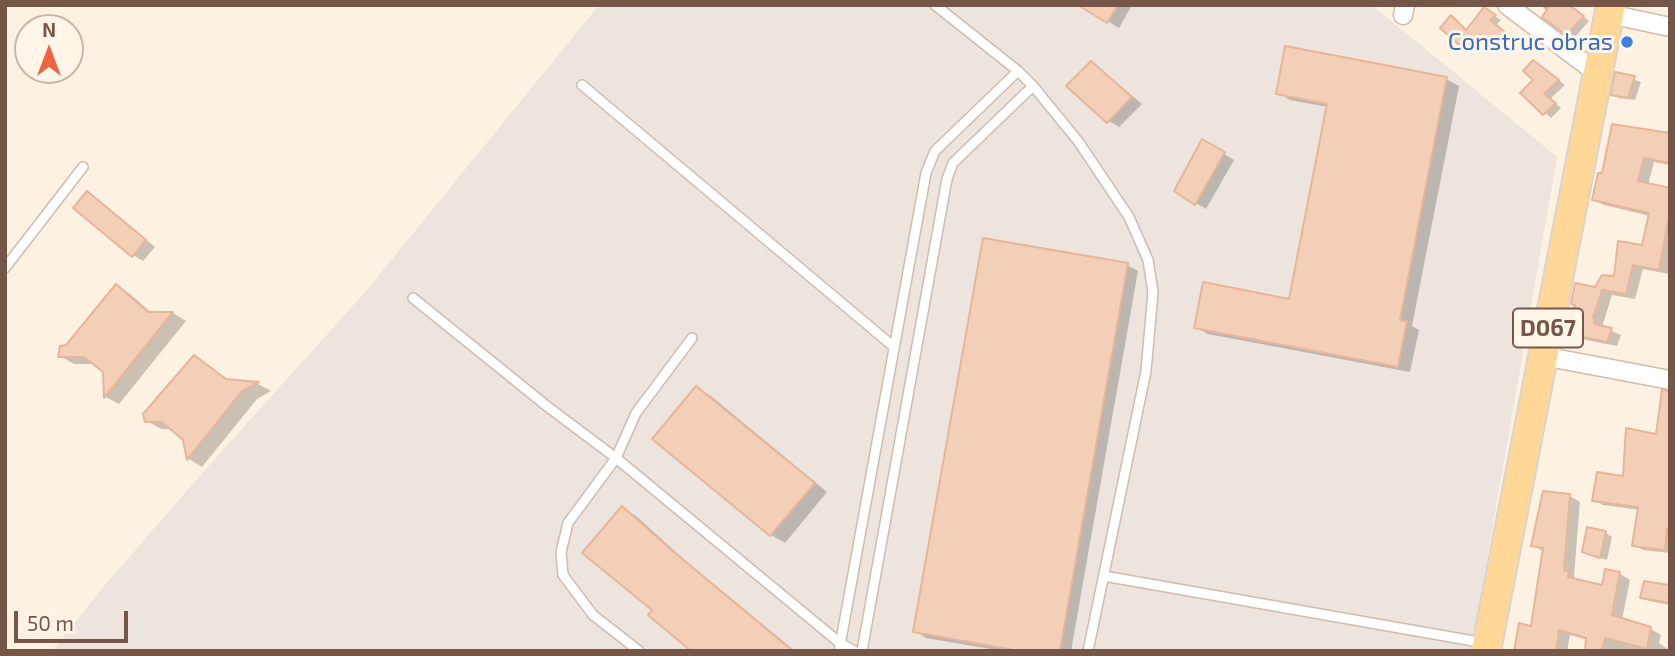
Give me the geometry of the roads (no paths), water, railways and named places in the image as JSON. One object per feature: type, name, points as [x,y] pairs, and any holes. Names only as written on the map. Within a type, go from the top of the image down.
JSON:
[{"type":"main road","name":"D067","points":[[1487,647],[1610,10]]},
{"type":"street","points":[[1507,5],[1597,73]]},
{"type":"street","points":[[1610,10],[1670,27]]},
{"type":"street","points":[[1543,356],[1670,380]]},
{"type":"lane","points":[[937,6],[1033,86],[1078,141],[1129,217],[1148,260],[1153,292],[1146,371],[1088,651]]},
{"type":"lane","points":[[840,647],[926,173],[935,151],[1018,71]]},
{"type":"lane","points":[[582,85],[894,347]]},
{"type":"lane","points":[[862,651],[947,179],[953,163],[1033,86]]},
{"type":"lane","points":[[5,268],[83,167]]},
{"type":"lane","points":[[413,298],[616,458],[840,647],[854,651]]},
{"type":"lane","points":[[639,651],[593,615],[563,575],[561,552],[568,523],[616,458],[636,413],[692,338]]},
{"type":"lane","points":[[1104,576],[1487,647]]},
{"type":"place","name":"Construc obras","points":[[1627,42]]}]
